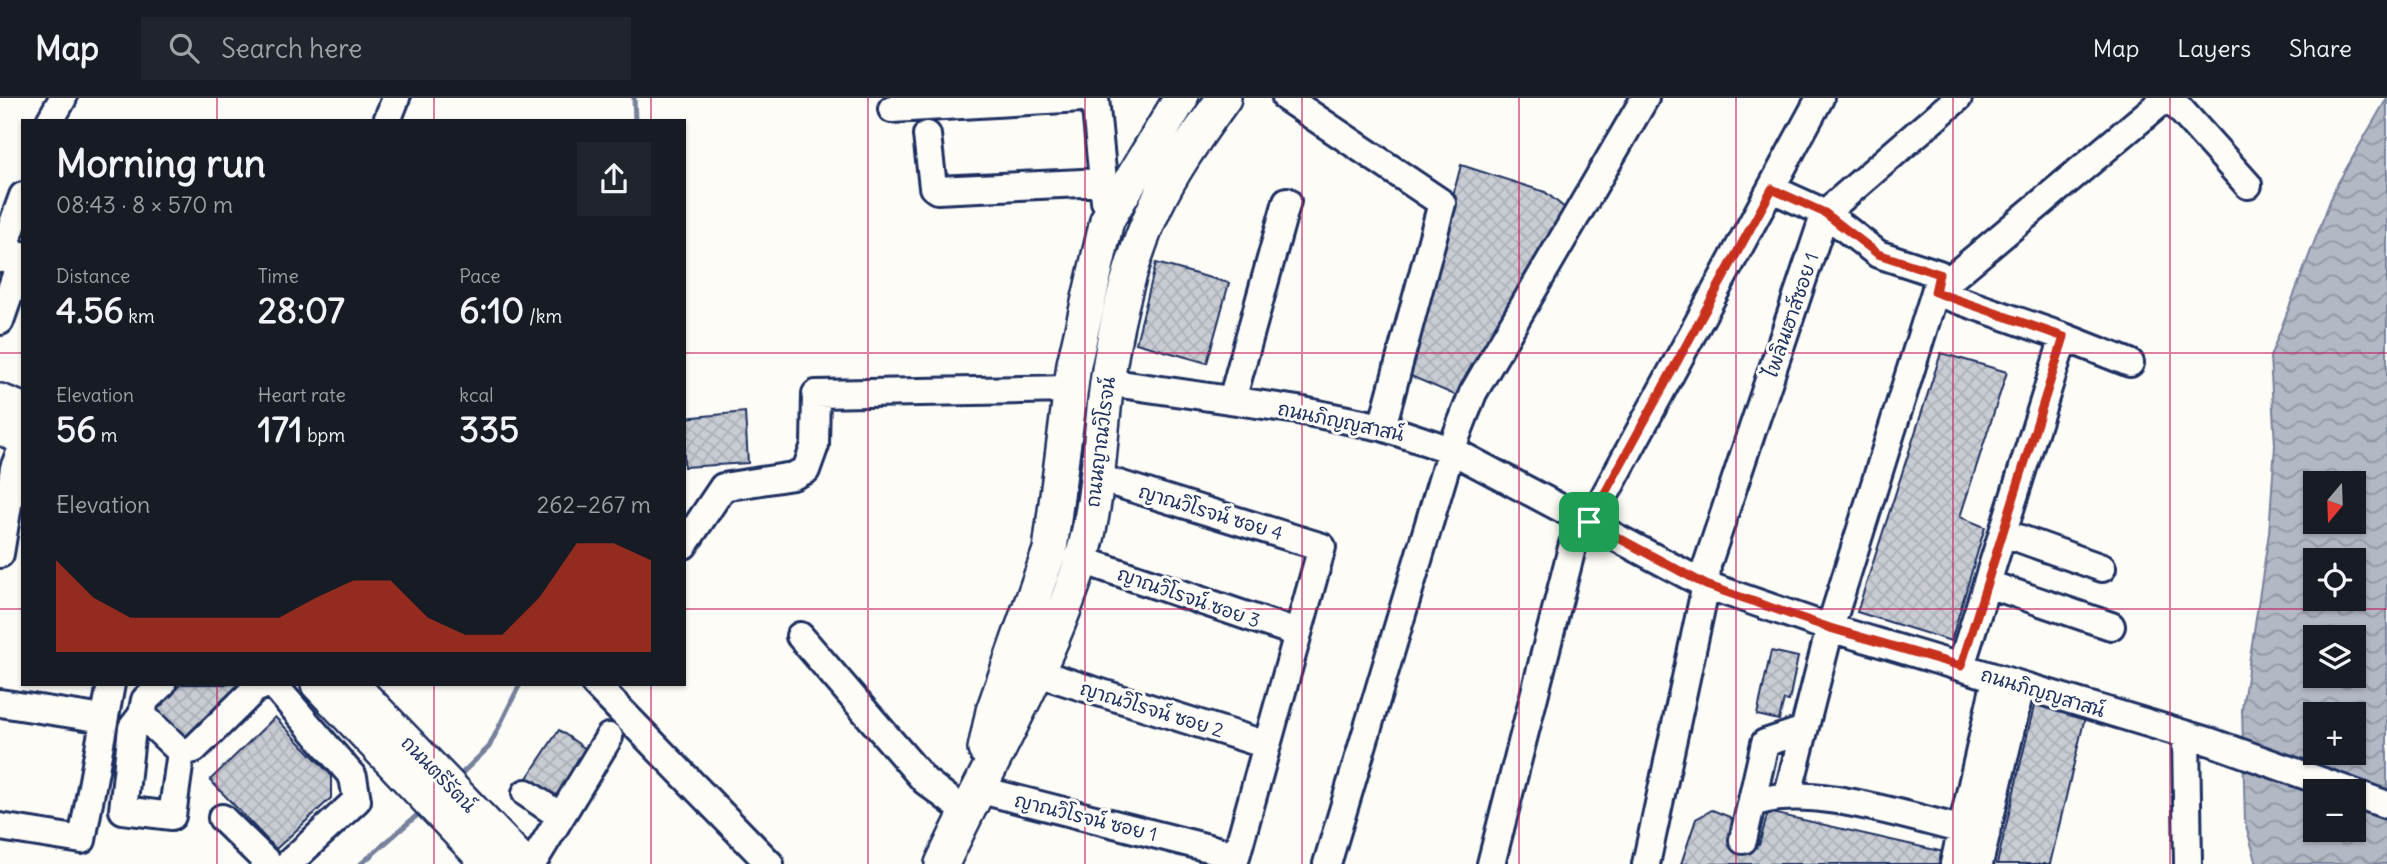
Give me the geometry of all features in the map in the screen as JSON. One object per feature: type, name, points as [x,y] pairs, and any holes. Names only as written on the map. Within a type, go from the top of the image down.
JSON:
[{"type":"main road","name":"ถนนญาณวิโรจน์","points":[[971,801],[993,711],[1050,550],[1074,364],[1107,220],[1181,98]]},
{"type":"main road","name":"ถนนญาณวิโรจน์","points":[[942,864],[971,801],[1038,673],[1082,560],[1098,478],[1107,383],[1122,301],[1156,206],[1192,143],[1224,98]]},
{"type":"main road","points":[[1071,389],[1107,383]]},
{"type":"main road","points":[[0,401],[21,409]]},
{"type":"main road","points":[[0,428],[21,437]]},
{"type":"main road","name":"ถนนตรีรัตน์","points":[[320,686],[417,769]]},
{"type":"main road","name":"ถนนตรีรัตน์","points":[[353,686],[417,769],[481,843],[524,864]]},
{"type":"street","points":[[51,119],[64,98]]},
{"type":"street","points":[[68,119],[72,98]]},
{"type":"street","points":[[388,119],[396,98]]},
{"type":"street","points":[[892,109],[941,102],[1082,98]]},
{"type":"street","points":[[1095,98],[1107,220]]},
{"type":"street","points":[[1286,98],[1442,203],[1382,427]]},
{"type":"street","points":[[1327,864],[1451,450],[1473,393],[1645,98]]},
{"type":"street","points":[[1491,864],[1573,544],[1589,522],[1820,98]]},
{"type":"street","points":[[1825,213],[1958,98]]},
{"type":"street","points":[[1935,292],[2168,98],[2248,185]]},
{"type":"street","points":[[927,135],[933,187],[937,190],[1103,182]]},
{"type":"street","points":[[1772,189],[1825,213],[1878,254],[1939,274],[1830,628],[1788,794]]},
{"type":"street","points":[[0,259],[21,201]]},
{"type":"street","points":[[1232,400],[1287,201]]},
{"type":"street","name":"ไพลินเฮาส์ซอย 1","points":[[1646,864],[1706,585],[1707,565],[1825,213]]},
{"type":"street","points":[[0,321],[21,261]]},
{"type":"street","points":[[1935,292],[2130,363]]},
{"type":"street","points":[[1961,666],[2064,337]]},
{"type":"street","name":"ถนนภิญญสาสน์","points":[[1107,383],[1232,400],[1382,427],[1451,450],[1706,585],[1830,628],[2199,739],[2314,779]]},
{"type":"street","points":[[686,542],[723,487],[793,476],[806,470],[815,445],[816,394],[1071,389]]},
{"type":"street","points":[[0,554],[14,468],[21,451]]},
{"type":"street","name":"ญาณวิโรจน์ ซอย 4","points":[[1098,478],[1322,547],[1297,633]]},
{"type":"street","points":[[2004,533],[2102,568]]},
{"type":"street","name":"ญาณวิโรจน์ ซอย 3","points":[[1082,560],[1297,633]]},
{"type":"street","points":[[1988,584],[2111,626]]},
{"type":"street","points":[[1235,859],[1297,633]]},
{"type":"street","points":[[800,636],[925,781],[971,801]]},
{"type":"street","name":"ญาณวิโรจน์ ซอย 2","points":[[1038,673],[1267,745]]},
{"type":"street","points":[[1954,864],[1974,833],[2008,682]]},
{"type":"street","points":[[0,827],[82,841],[111,686]]},
{"type":"street","points":[[160,686],[145,700],[142,715],[132,728],[123,810],[172,816],[181,752]]},
{"type":"street","points":[[181,752],[194,749],[261,686]]},
{"type":"street","points":[[263,686],[353,777],[357,800],[288,864]]},
{"type":"street","points":[[597,686],[770,864]]},
{"type":"street","points":[[0,703],[104,719]]},
{"type":"street","points":[[142,715],[181,752]]},
{"type":"street","points":[[1743,840],[1765,743],[1804,730]]},
{"type":"street","points":[[532,864],[609,737]]},
{"type":"street","points":[[2188,864],[2199,739]]},
{"type":"street","points":[[526,793],[560,816]]},
{"type":"street","points":[[1752,804],[1770,796],[1788,794],[1823,798],[1974,833]]},
{"type":"street","points":[[2366,797],[2387,804]]},
{"type":"street","name":"ญาณวิโรจน์ ซอย 1","points":[[971,801],[1235,859]]},
{"type":"street","points":[[222,818],[269,864]]},
{"type":"street","points":[[1974,833],[1979,864]]},
{"type":"water","points":[[2387,98],[2387,864],[2257,864],[2245,823],[2242,709],[2269,533],[2275,445],[2270,357],[2335,188]]},
{"type":"building","points":[[1461,165],[1545,192],[1566,209],[1457,396],[1406,374]]},
{"type":"building","points":[[1156,263],[1229,283],[1207,363],[1136,343]]},
{"type":"building","points":[[1941,353],[2007,372],[1960,517],[1985,527],[1951,641],[1857,612]]},
{"type":"building","points":[[745,412],[748,463],[686,467],[686,418]]},
{"type":"building","points":[[1771,651],[1798,657],[1789,701],[1784,700],[1779,720],[1757,715]]},
{"type":"building","points":[[179,686],[243,686],[182,744],[151,713]]},
{"type":"building","points":[[2035,702],[2085,717],[2050,864],[1997,864]]},
{"type":"building","points":[[275,717],[331,775],[331,798],[276,849],[210,780]]},
{"type":"building","points":[[559,730],[590,752],[554,805],[523,784]]},
{"type":"building","points":[[1712,810],[1730,817],[1737,825],[1738,839],[1759,845],[1768,812],[1944,852],[1941,864],[1681,864],[1696,819]]},
{"type":"waterway","points":[[634,98],[635,119]]},
{"type":"waterway","points":[[457,778],[489,747],[519,686]]},
{"type":"waterway","points":[[361,864],[422,811]]},
{"type":"route","points":[[1772,189],[1825,213],[1878,254],[1939,274],[1935,292],[2064,337],[1961,666],[1830,628],[1706,585],[1589,522],[1772,189]]}]
